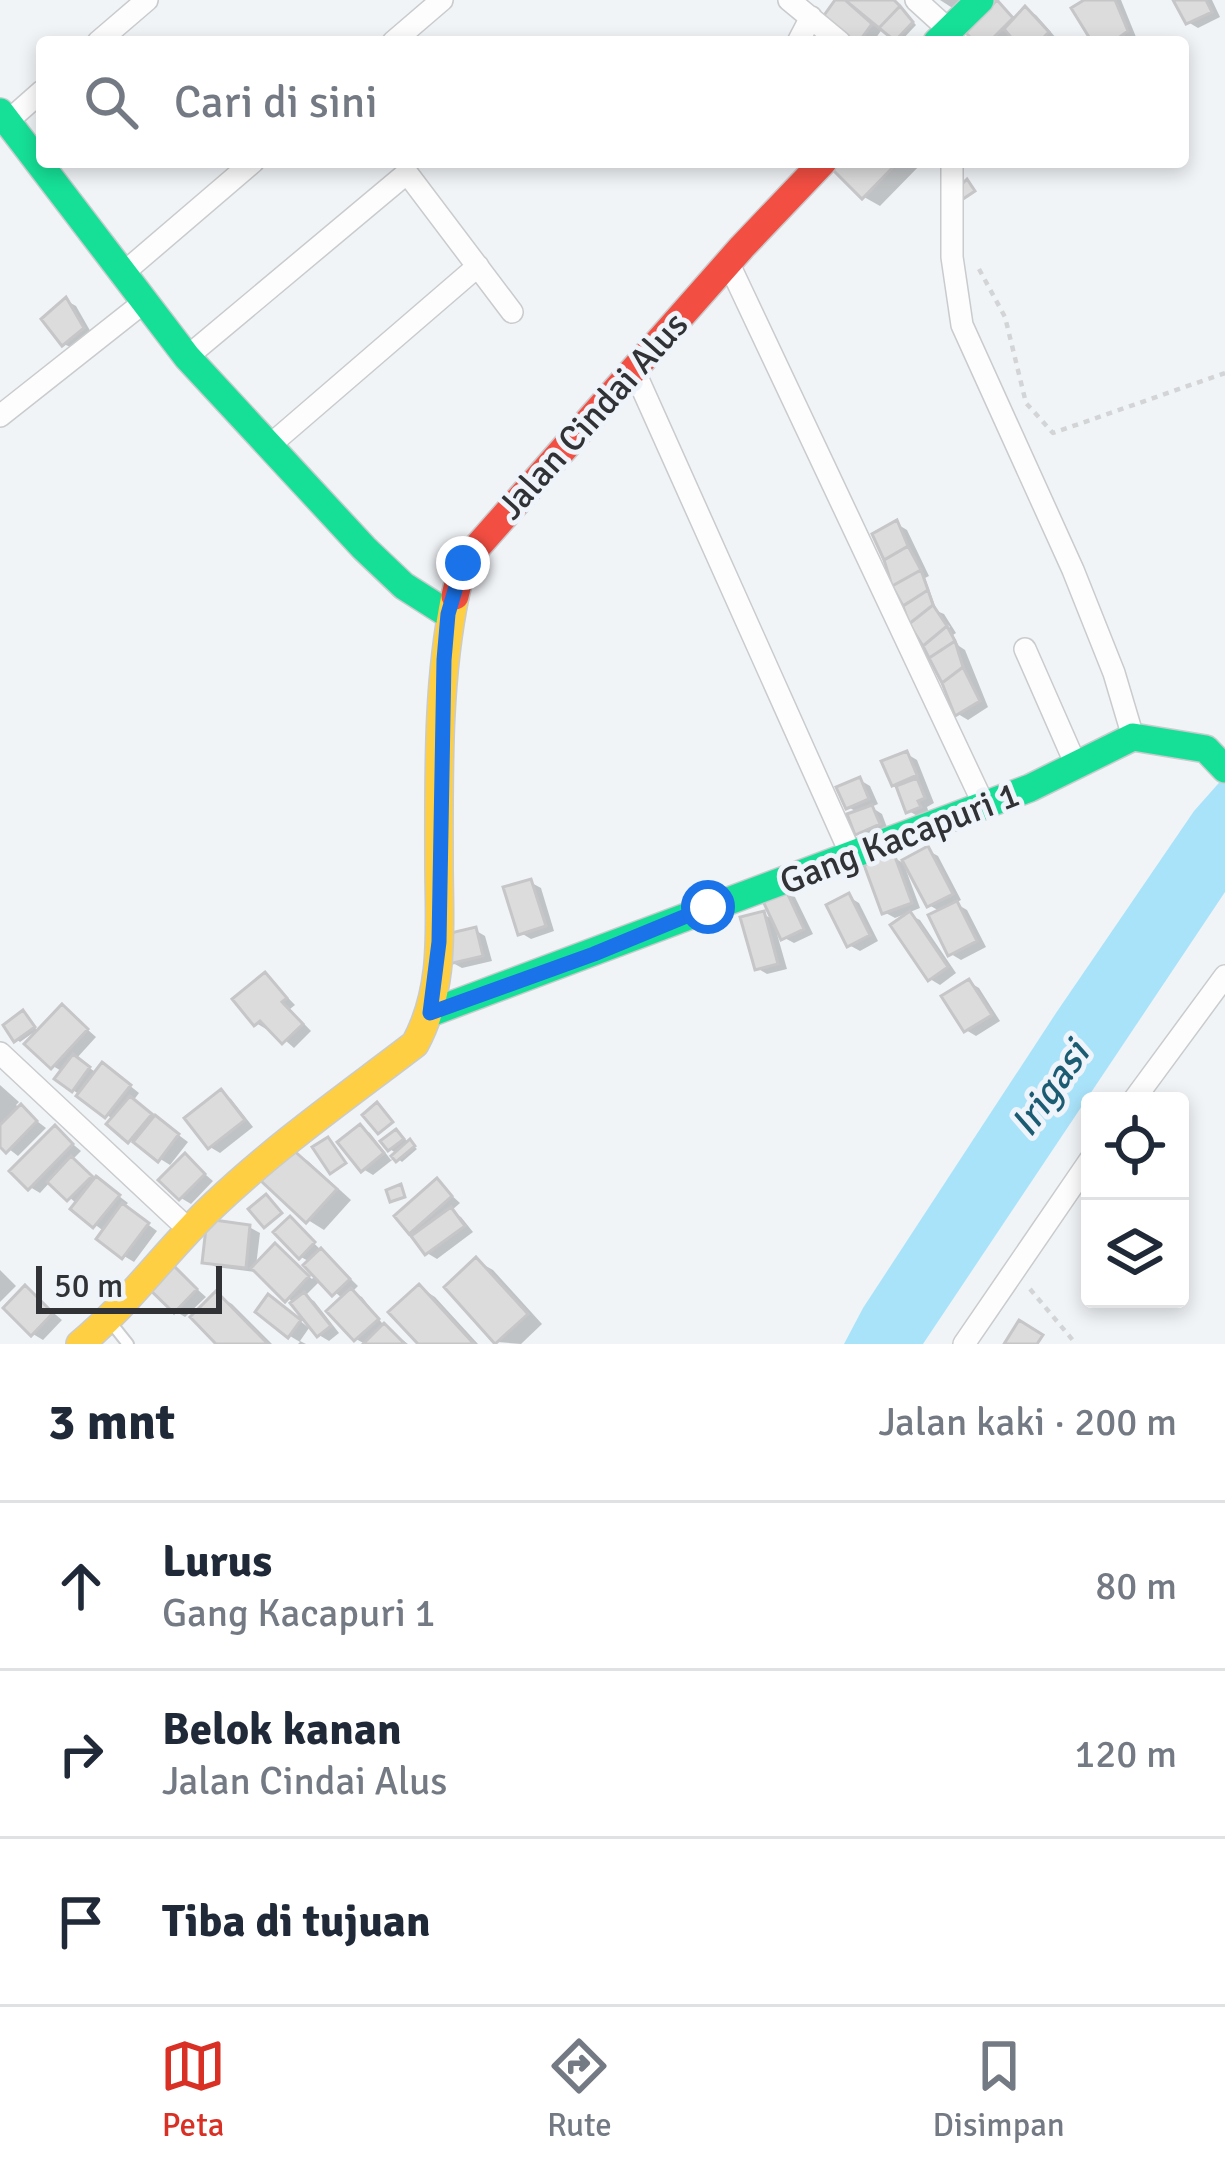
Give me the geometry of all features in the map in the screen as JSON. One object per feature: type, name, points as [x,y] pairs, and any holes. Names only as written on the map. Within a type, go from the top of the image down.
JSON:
[{"type":"street","points":[[105,36],[147,0]]},
{"type":"street","points":[[400,36],[442,0]]},
{"type":"street","points":[[789,0],[833,36]]},
{"type":"street","points":[[916,0],[943,36],[980,0]]},
{"type":"street","points":[[801,36],[811,17]]},
{"type":"street","points":[[36,95],[4,116],[36,159]]},
{"type":"street","points":[[43,168],[187,356],[364,548],[404,586],[448,614]]},
{"type":"street","points":[[122,275],[246,168]]},
{"type":"street","name":"Jalan Cindai Alus","points":[[80,1344],[110,1322],[188,1229],[296,1136],[415,1044],[430,1013],[439,942],[442,696],[448,614],[463,563],[728,262],[817,168]]},
{"type":"street","points":[[952,168],[952,257],[962,325],[1073,570],[1114,673],[1132,737],[1220,755]]},
{"type":"street","points":[[187,356],[407,173],[512,312]]},
{"type":"street","points":[[728,262],[984,806]]},
{"type":"street","points":[[269,446],[478,266]]},
{"type":"street","points":[[0,416],[142,303]]},
{"type":"street","points":[[633,368],[852,857]]},
{"type":"street","points":[[1025,649],[1076,765]]},
{"type":"street","name":"Gang Kacapuri 1","points":[[430,1013],[984,806],[1132,737]]},
{"type":"street","points":[[1139,1092],[1225,976]]},
{"type":"street","points":[[0,1053],[188,1229]]},
{"type":"street","points":[[964,1344],[1081,1173]]},
{"type":"lane","points":[[110,1322],[128,1344]]},
{"type":"path","points":[[976,261],[1005,317],[1026,403],[1053,434],[1225,373]]},
{"type":"path","points":[[1014,1270],[1076,1344]]},
{"type":"water","name":"Irigasi","points":[[1225,776],[1225,892],[1091,1092],[1081,1092],[1081,1108],[923,1344],[844,1344],[1056,1013],[1194,811]]},
{"type":"building","points":[[835,0],[845,0],[872,24],[863,36],[838,36],[820,21]]},
{"type":"building","points":[[845,0],[894,0],[900,6],[879,28]]},
{"type":"building","points":[[997,0],[1013,18],[995,36],[966,33]]},
{"type":"building","points":[[1084,0],[1115,0],[1128,31],[1121,36],[1088,36],[1071,8]]},
{"type":"building","points":[[1173,0],[1206,0],[1212,12],[1186,24]]},
{"type":"building","points":[[900,6],[913,22],[900,36],[889,36],[879,28]]},
{"type":"building","points":[[1025,6],[1049,32],[1010,36],[1004,29]]},
{"type":"building","points":[[831,168],[892,168],[862,199]]},
{"type":"building","points":[[967,179],[975,191],[963,199],[958,188]]},
{"type":"building","points":[[66,297],[84,328],[62,346],[41,319]]},
{"type":"building","points":[[897,520],[908,546],[884,560],[872,534]]},
{"type":"building","points":[[908,546],[921,570],[892,586],[884,560]]},
{"type":"building","points":[[921,570],[928,590],[903,606],[892,586]]},
{"type":"building","points":[[928,590],[933,605],[909,624],[903,606]]},
{"type":"building","points":[[933,605],[947,626],[923,646],[909,624]]},
{"type":"building","points":[[947,626],[955,641],[929,658],[923,646]]},
{"type":"building","points":[[955,641],[963,667],[942,683],[929,658]]},
{"type":"building","points":[[963,667],[980,701],[955,716],[942,683]]},
{"type":"building","points":[[907,751],[917,775],[892,786],[881,761]]},
{"type":"building","points":[[860,777],[869,799],[846,809],[836,787]]},
{"type":"building","points":[[917,778],[925,798],[918,801],[921,807],[906,813],[896,786]]},
{"type":"building","points":[[872,805],[880,824],[855,835],[847,814]]},
{"type":"building","points":[[928,846],[953,894],[927,907],[902,860]]},
{"type":"building","points":[[894,854],[912,903],[882,914],[864,865]]},
{"type":"building","points":[[531,879],[546,926],[518,935],[503,887]]},
{"type":"building","points":[[785,888],[804,929],[781,940],[762,899]]},
{"type":"building","points":[[849,893],[870,935],[847,947],[826,905]]},
{"type":"building","points":[[957,901],[977,941],[948,956],[928,915]]},
{"type":"building","points":[[764,911],[778,964],[755,970],[740,917]]},
{"type":"building","points":[[910,911],[948,967],[928,981],[890,925]]},
{"type":"building","points":[[476,927],[483,956],[449,964],[442,935]]},
{"type":"building","points":[[265,972],[287,998],[282,1002],[303,1024],[282,1044],[260,1021],[254,1026],[232,999]]},
{"type":"building","points":[[969,979],[992,1015],[964,1032],[941,996]]},
{"type":"building","points":[[62,1004],[88,1029],[51,1069],[24,1044]]},
{"type":"building","points":[[23,1010],[35,1027],[14,1042],[3,1025]]},
{"type":"building","points":[[73,1054],[90,1067],[72,1092],[54,1079]]},
{"type":"building","points":[[102,1062],[131,1085],[105,1118],[76,1096]]},
{"type":"building","points":[[221,1089],[245,1120],[208,1149],[184,1118]]},
{"type":"building","points":[[130,1096],[152,1114],[128,1143],[106,1124]]},
{"type":"building","points":[[377,1102],[393,1122],[378,1134],[362,1115]]},
{"type":"building","points":[[21,1104],[37,1121],[6,1153],[0,1147],[0,1125]]},
{"type":"building","points":[[155,1115],[179,1134],[158,1162],[133,1142]]},
{"type":"building","points":[[360,1124],[384,1153],[361,1172],[337,1142]]},
{"type":"building","points":[[55,1125],[73,1144],[28,1190],[9,1171]]},
{"type":"building","points":[[396,1129],[404,1139],[388,1151],[380,1141]]},
{"type":"building","points":[[328,1137],[346,1163],[330,1174],[312,1147]]},
{"type":"building","points":[[410,1139],[415,1146],[396,1162],[391,1156]]},
{"type":"building","points":[[291,1148],[337,1189],[306,1223],[261,1181]]},
{"type":"building","points":[[185,1153],[205,1174],[179,1200],[158,1180]]},
{"type":"building","points":[[71,1156],[92,1176],[67,1201],[47,1182]]},
{"type":"building","points":[[96,1176],[120,1195],[93,1228],[70,1209]]},
{"type":"building","points":[[437,1178],[452,1196],[409,1234],[394,1216]]},
{"type":"building","points":[[401,1184],[405,1197],[390,1202],[386,1190]]},
{"type":"building","points":[[266,1194],[282,1213],[264,1228],[248,1209]]},
{"type":"building","points":[[122,1203],[149,1223],[122,1259],[96,1239]]},
{"type":"building","points":[[451,1207],[465,1226],[425,1255],[411,1236]]},
{"type":"building","points":[[290,1216],[315,1242],[299,1259],[273,1232]]},
{"type":"building","points":[[207,1219],[250,1225],[246,1268],[202,1263]]},
{"type":"building","points":[[275,1243],[309,1276],[285,1302],[251,1268]]},
{"type":"building","points":[[321,1248],[350,1279],[332,1296],[303,1265]]},
{"type":"building","points":[[476,1257],[528,1314],[495,1344],[444,1287]]},
{"type":"building","points":[[167,1259],[197,1289],[174,1313],[143,1283]]},
{"type":"building","points":[[419,1284],[474,1344],[418,1344],[388,1312]]},
{"type":"building","points":[[25,1285],[53,1313],[31,1336],[3,1308]]},
{"type":"building","points":[[351,1288],[379,1319],[354,1341],[326,1311]]},
{"type":"building","points":[[216,1291],[268,1344],[216,1344],[190,1317]]},
{"type":"building","points":[[304,1292],[331,1326],[317,1337],[290,1303]]},
{"type":"building","points":[[268,1294],[301,1320],[288,1338],[255,1312]]},
{"type":"building","points":[[1019,1320],[1043,1335],[1037,1344],[1004,1344]]},
{"type":"building","points":[[384,1323],[405,1344],[363,1344]]},
{"type":"traffic: fast","points":[[943,36],[980,0]]},
{"type":"traffic: fast","points":[[0,112],[36,159]]},
{"type":"traffic: fast","points":[[43,168],[187,357],[364,548],[404,586],[448,614]]},
{"type":"traffic: fast","points":[[430,1013],[1030,788],[1133,737],[1206,749],[1225,769]]},
{"type":"traffic: slow","points":[[80,1344],[238,1183],[415,1044],[432,1001],[439,956],[440,730],[455,596]]},
{"type":"traffic: jam","points":[[455,596],[463,563],[817,168]]},
{"type":"route","points":[[463,563],[448,614],[444,660],[439,942],[430,1013],[708,907]]}]
